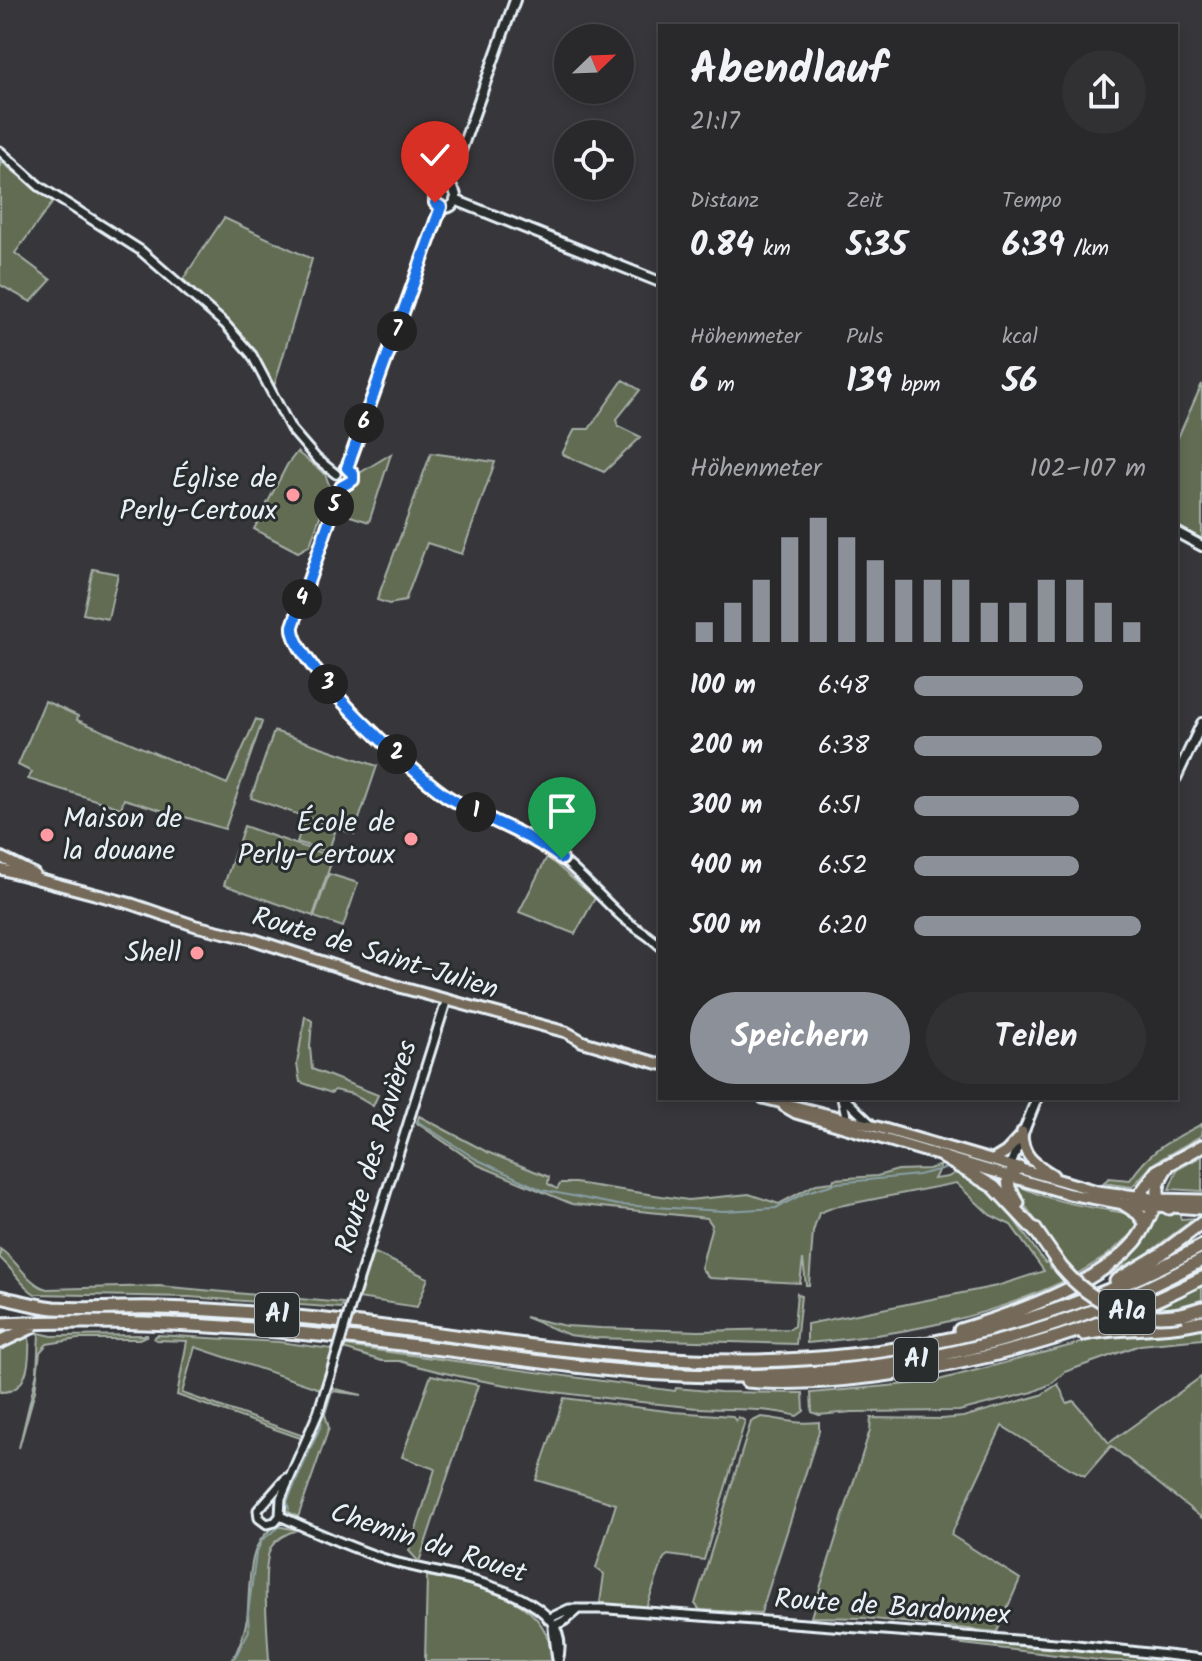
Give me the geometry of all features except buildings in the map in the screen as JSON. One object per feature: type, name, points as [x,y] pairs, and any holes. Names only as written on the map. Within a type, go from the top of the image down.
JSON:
[{"type":"highway","points":[[1138,1197],[1154,1174],[1202,1146]]},
{"type":"highway","points":[[943,1157],[982,1178],[1014,1202],[1061,1267],[1086,1292],[1118,1309],[1143,1315],[1182,1314],[1202,1308]]},
{"type":"highway","points":[[898,1349],[990,1321],[1048,1298],[1110,1263],[1140,1235],[1156,1203],[1160,1179],[1171,1163]]},
{"type":"highway","points":[[1010,1171],[1009,1188],[1014,1202]]},
{"type":"highway","points":[[1156,1203],[1169,1208]]},
{"type":"highway","points":[[1124,1204],[1145,1222]]},
{"type":"highway","name":"A1a","points":[[1077,1302],[1161,1254],[1202,1223]]},
{"type":"highway","name":"A1","points":[[17,1301],[57,1308],[161,1308],[287,1316],[574,1350],[692,1360],[810,1359],[898,1349],[988,1330],[1077,1302],[1153,1272],[1202,1246]]},
{"type":"highway","name":"A1","points":[[46,1324],[224,1326],[622,1370],[721,1376],[844,1370],[971,1349],[1025,1334],[1092,1311],[1202,1260]]},
{"type":"highway","name":"A1a","points":[[721,1376],[758,1382],[850,1379],[958,1364],[1050,1341],[1141,1307],[1202,1278]]},
{"type":"highway","points":[[0,1289],[17,1301]]},
{"type":"highway","points":[[0,1297],[17,1301]]},
{"type":"highway","points":[[1050,1341],[1105,1330],[1176,1326],[1202,1321]]},
{"type":"highway","points":[[0,1324],[46,1324]]},
{"type":"highway","points":[[0,1342],[18,1332],[46,1324]]},
{"type":"main road","points":[[448,187],[515,0]]},
{"type":"main road","points":[[448,187],[455,192],[455,200],[451,206],[441,207],[435,203],[435,193],[439,188],[448,187]]},
{"type":"main road","points":[[455,200],[658,281]]},
{"type":"main road","points":[[1178,533],[1202,546]]},
{"type":"main road","points":[[1178,774],[1202,723]]},
{"type":"main road","name":"Route de Saint-Julien","points":[[0,857],[34,873],[199,921],[204,926]]},
{"type":"main road","name":"Route de Saint-Julien","points":[[0,869],[132,904],[658,1063]]},
{"type":"main road","points":[[769,1100],[796,1113],[846,1124],[943,1157],[1156,1203]]},
{"type":"main road","points":[[1010,1171],[1021,1134],[1036,1100]]},
{"type":"main road","points":[[846,1124],[877,1127],[993,1160],[1010,1171],[1069,1194],[1124,1204],[1201,1206]]},
{"type":"main road","points":[[993,1160],[1006,1152],[1021,1134]]},
{"type":"main road","points":[[1021,1134],[1029,1159],[1066,1183]]},
{"type":"main road","points":[[1169,1208],[1201,1206]]},
{"type":"street","points":[[0,151],[39,186],[140,250],[225,324],[252,355],[291,429],[316,458],[336,474],[337,481],[342,485],[353,480],[353,474],[347,468]]},
{"type":"street","points":[[347,468],[441,207]]},
{"type":"street","points":[[336,474],[347,468]]},
{"type":"street","points":[[342,485],[293,626],[293,638],[303,654],[339,697],[430,784],[459,804],[551,850],[630,924],[658,944]]},
{"type":"street","name":"Route des Ravières","points":[[292,1471],[318,1413],[447,999]]},
{"type":"street","points":[[843,1100],[846,1124]]},
{"type":"street","points":[[845,1100],[865,1121],[877,1127]]},
{"type":"street","points":[[292,1471],[279,1506],[280,1516],[270,1524],[261,1520],[258,1510],[292,1471]]},
{"type":"street","points":[[266,1501],[273,1501],[279,1506]]},
{"type":"street","name":"Chemin du Rouet","points":[[280,1516],[385,1559],[523,1598],[551,1622]]},
{"type":"street","name":"Route de Bardonnex","points":[[551,1622],[569,1609],[578,1609],[1054,1643],[1202,1659]]},
{"type":"street","points":[[551,1622],[560,1641],[557,1661]]},
{"type":"green space","points":[[0,161],[53,202],[15,253],[51,280],[31,302],[0,285]]},
{"type":"green space","points":[[224,218],[312,259],[273,390],[244,337],[183,279]]},
{"type":"green space","points":[[623,380],[640,390],[617,419],[618,426],[641,437],[604,472],[562,454],[575,429],[589,429]]},
{"type":"green space","points":[[1202,384],[1202,539],[1178,526],[1178,438]]},
{"type":"green space","points":[[297,452],[325,474],[330,487],[310,545],[298,552],[254,529]]},
{"type":"green space","points":[[431,453],[495,462],[462,554],[427,543],[405,601],[389,604],[377,600]]},
{"type":"green space","points":[[391,454],[369,522],[338,512],[345,494],[357,482],[358,474]]},
{"type":"green space","points":[[93,569],[118,574],[108,619],[83,614]]},
{"type":"green space","points":[[45,701],[78,716],[77,720],[227,784],[256,719],[262,722],[225,829],[124,799],[121,808],[28,779],[32,772],[18,765]]},
{"type":"green space","points":[[274,731],[377,766],[354,834],[251,798]]},
{"type":"green space","points":[[304,821],[335,832],[328,852],[297,842]]},
{"type":"green space","points":[[244,826],[333,857],[313,916],[224,885]]},
{"type":"green space","points":[[547,857],[595,898],[575,934],[519,912]]},
{"type":"green space","points":[[329,874],[358,883],[343,927],[314,917]]},
{"type":"green space","points":[[305,1016],[312,1021],[312,1069],[378,1095],[373,1106],[352,1094],[335,1090],[331,1093],[300,1082],[297,1064]]},
{"type":"green space","points":[[419,1116],[487,1152],[549,1177],[548,1184],[557,1189],[561,1183],[575,1183],[688,1200],[749,1194],[779,1204],[816,1184],[833,1182],[834,1179],[877,1176],[941,1165],[934,1179],[955,1173],[974,1177],[998,1197],[1045,1263],[1051,1268],[1055,1266],[1066,1280],[1004,1306],[940,1324],[807,1343],[807,1324],[997,1286],[1044,1271],[1011,1225],[990,1215],[956,1183],[834,1207],[819,1213],[813,1232],[809,1285],[806,1285],[803,1259],[800,1283],[709,1278],[701,1268],[712,1225],[707,1218],[572,1204],[478,1165],[417,1123]]},
{"type":"green space","points":[[1202,1124],[1202,1135],[1154,1163],[1132,1187],[1103,1183],[1109,1178],[1130,1180],[1153,1153]]},
{"type":"green space","points":[[1202,1156],[1202,1191],[1169,1189],[1177,1170]]},
{"type":"green space","points":[[1014,1183],[1056,1200],[1131,1214],[1136,1220],[1137,1230],[1105,1257],[1075,1275],[1016,1193]]},
{"type":"green space","points":[[1157,1212],[1179,1213],[1181,1219],[1195,1218],[1144,1256],[1090,1284],[1086,1281],[1109,1268]]},
{"type":"green space","points":[[0,1249],[34,1282],[47,1289],[159,1286],[344,1303],[341,1308],[189,1297],[35,1294],[0,1258]]},
{"type":"green space","points":[[373,1252],[428,1278],[417,1307],[358,1298]]},
{"type":"green space","points":[[1202,1286],[1202,1300],[1160,1311],[1160,1307]]},
{"type":"green space","points":[[797,1293],[801,1296],[796,1344],[594,1338],[569,1335],[525,1317],[566,1326],[601,1328],[699,1331],[790,1329],[794,1326]]},
{"type":"green space","points":[[1202,1328],[1202,1339],[1140,1345],[1065,1372],[1051,1384],[1033,1392],[959,1411],[819,1415],[812,1412],[811,1393],[931,1382],[1107,1336],[1164,1334]]},
{"type":"green space","points":[[29,1332],[28,1361],[23,1380],[10,1391],[0,1392],[0,1347]]},
{"type":"green space","points":[[39,1333],[52,1336],[148,1335],[139,1339],[78,1339],[47,1344],[40,1352],[35,1391],[19,1448],[37,1372]]},
{"type":"green space","points":[[157,1335],[279,1342],[332,1349],[320,1389],[195,1347],[182,1393],[304,1436],[303,1439],[177,1395],[187,1341],[156,1340]]},
{"type":"green space","points":[[345,1346],[675,1391],[676,1388],[803,1393],[804,1411],[797,1416],[542,1390],[469,1378],[400,1361],[382,1361],[344,1349]]},
{"type":"green space","points":[[431,1375],[478,1385],[419,1562],[409,1551],[435,1469],[402,1457]]},
{"type":"green space","points":[[1201,1377],[1202,1518],[1111,1446],[1085,1476],[1002,1426],[951,1535],[1020,1579],[997,1632],[864,1618],[811,1617],[870,1430],[871,1418],[963,1417],[1041,1395],[1058,1384],[1067,1403],[1074,1401],[1109,1443]]},
{"type":"green space","points":[[331,1388],[362,1395],[332,1391],[325,1414],[329,1428],[298,1517],[284,1509],[283,1502],[318,1429]]},
{"type":"green space","points":[[564,1398],[732,1416],[736,1421],[738,1417],[745,1421],[704,1560],[668,1555],[664,1558],[646,1608],[600,1603],[604,1574],[596,1568],[616,1504],[536,1480]]},
{"type":"green space","points":[[761,1417],[819,1422],[819,1431],[761,1613],[700,1610],[695,1604],[751,1422]]},
{"type":"green space","points":[[277,1526],[297,1530],[276,1541],[268,1556],[269,1661],[232,1661],[247,1619],[254,1554],[266,1533]]},
{"type":"green space","points":[[427,1576],[488,1590],[526,1609],[539,1622],[548,1639],[551,1661],[425,1661]]},
{"type":"green space","points":[[956,1640],[1144,1654],[1164,1657],[1164,1661],[1107,1661],[954,1643]]},
{"type":"waterway","points":[[417,1121],[476,1159],[542,1190],[618,1205],[724,1211],[776,1208],[807,1192],[837,1183],[918,1175],[946,1168]]},
{"type":"waterway","points":[[289,1509],[287,1502],[322,1423]]},
{"type":"waterway","points":[[233,1661],[249,1631],[248,1613],[256,1554],[262,1540],[281,1526]]},
{"type":"place","name":"Église de Perly-Certoux","points":[[293,495]]},
{"type":"place","name":"Maison de la douane","points":[[47,835]]},
{"type":"place","name":"École de Perly-Certoux","points":[[411,839]]},
{"type":"place","name":"Shell","points":[[197,953]]},
{"type":"route","points":[[435,203],[441,207],[347,468],[353,474],[353,480],[341,487],[293,626],[293,635],[307,659],[339,697],[430,784],[459,804],[533,839],[562,859]]}]
